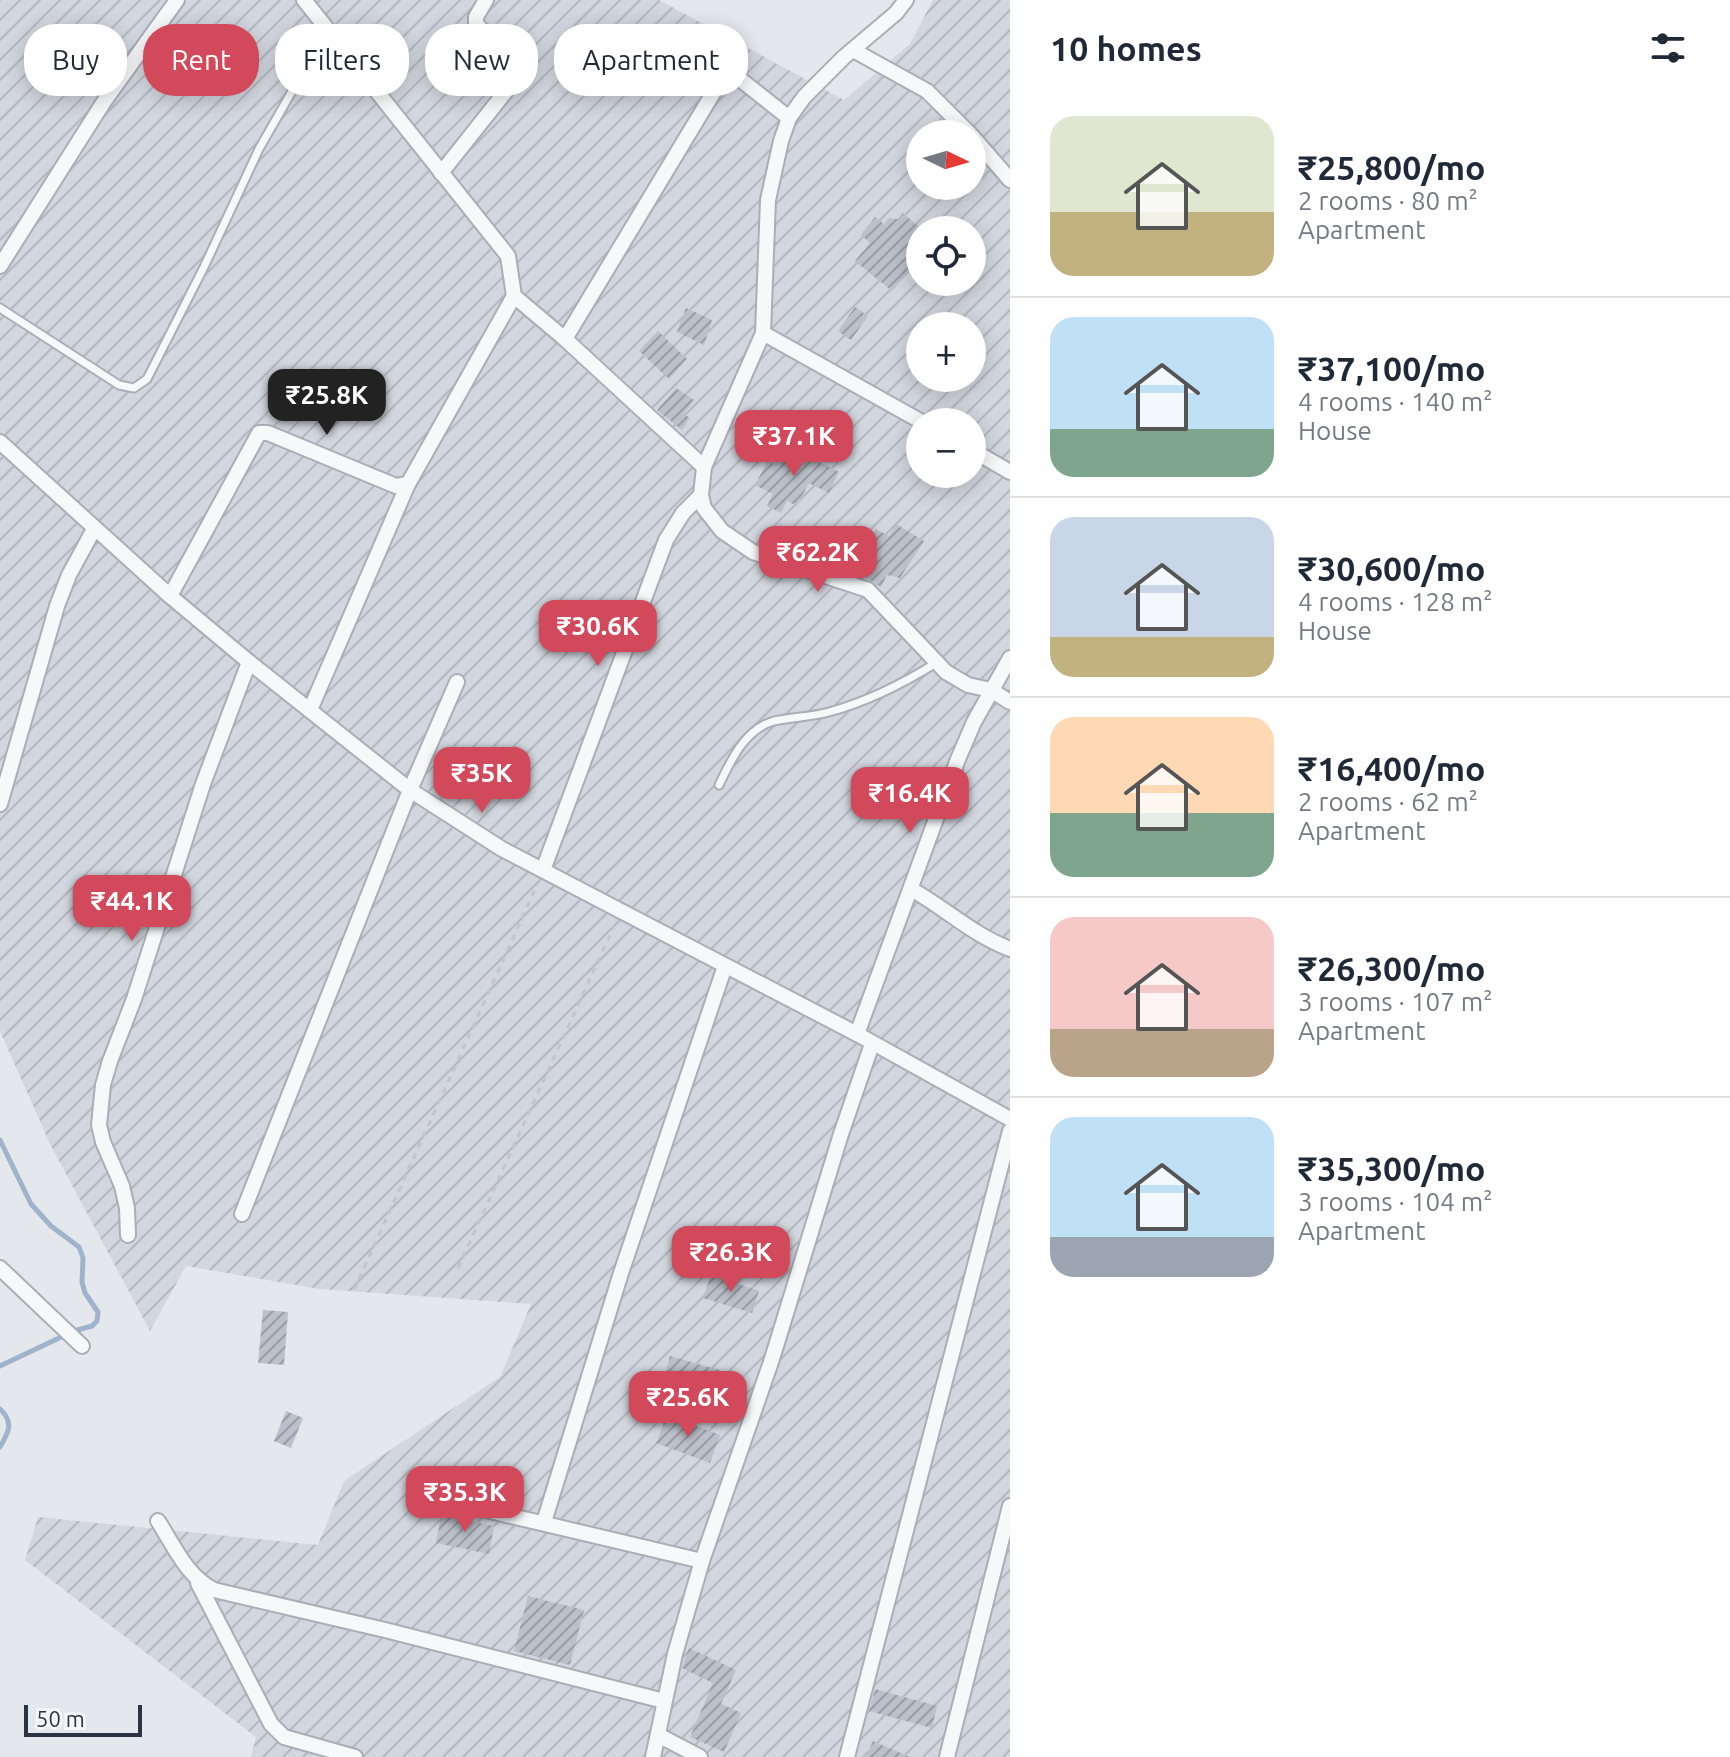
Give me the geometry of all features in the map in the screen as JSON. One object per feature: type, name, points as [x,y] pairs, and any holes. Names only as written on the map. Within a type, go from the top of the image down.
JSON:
[{"type":"street","points":[[0,266],[103,103],[177,0]]},
{"type":"street","points":[[304,0],[322,24]]},
{"type":"street","points":[[441,173],[522,71],[476,24],[476,17],[486,0]]},
{"type":"street","points":[[906,0],[896,13],[804,97],[789,118],[768,200],[763,333],[704,467],[701,495],[704,508],[722,531],[753,552],[868,590],[946,672],[968,685],[991,690],[1010,702]]},
{"type":"street","points":[[853,50],[927,91],[956,120]]},
{"type":"street","points":[[565,339],[725,76],[736,76],[789,118]]},
{"type":"street","points":[[310,710],[408,484],[514,296],[509,258],[380,96]]},
{"type":"street","points":[[986,152],[1010,180]]},
{"type":"street","points":[[514,296],[704,467]]},
{"type":"street","points":[[763,333],[906,413]]},
{"type":"street","points":[[170,596],[259,433],[268,433],[392,484],[408,484]]},
{"type":"street","points":[[0,442],[170,596],[410,790],[455,820],[543,870],[857,1034],[1010,1119]]},
{"type":"street","points":[[986,458],[1010,472]]},
{"type":"street","points":[[543,870],[666,540],[683,513],[701,495]]},
{"type":"street","points":[[0,804],[57,606],[69,575],[94,529]]},
{"type":"street","points":[[857,1034],[958,759],[1010,658]]},
{"type":"street","points":[[128,1235],[122,1186],[99,1125],[101,1096],[203,784],[249,662]]},
{"type":"street","points":[[242,1214],[410,790],[457,682]]},
{"type":"street","points":[[911,889],[968,928],[1010,949]]},
{"type":"street","points":[[544,1522],[612,1302],[725,966]]},
{"type":"street","points":[[653,1757],[675,1654],[702,1561],[772,1359],[872,1044]]},
{"type":"street","points":[[847,1757],[1010,1131]]},
{"type":"street","points":[[0,1268],[82,1346]]},
{"type":"street","points":[[452,1502],[702,1561]]},
{"type":"street","points":[[947,1757],[1010,1506]]},
{"type":"street","points":[[158,1521],[197,1580],[277,1732],[284,1737],[355,1757]]},
{"type":"street","points":[[197,1580],[214,1590],[235,1596],[385,1630],[664,1701]]},
{"type":"street","points":[[658,1735],[700,1757]]},
{"type":"lane","points":[[0,308],[119,385],[134,388],[147,379],[259,149],[289,96]]},
{"type":"lane","points":[[719,785],[743,743],[756,730],[771,722],[832,712],[897,686],[936,663]]},
{"type":"path","points":[[354,1290],[543,870]]},
{"type":"path","points":[[458,1268],[621,911]]},
{"type":"shaded area","points":[[0,0],[659,0],[703,24],[554,24],[554,96],[748,96],[748,48],[844,100],[910,44],[933,0],[1010,0],[1010,1757],[251,1757],[256,1737],[25,1560],[38,1517],[318,1545],[344,1481],[500,1377],[531,1304],[320,1289],[186,1266],[150,1331],[50,1144],[0,1031]]},
{"type":"building","points":[[903,213],[906,216],[906,274],[892,291],[855,261],[870,243],[861,235],[875,217],[884,224],[889,218],[898,219]]},
{"type":"building","points":[[855,307],[868,316],[851,340],[838,331]]},
{"type":"building","points":[[686,308],[712,320],[704,345],[677,332]]},
{"type":"building","points":[[658,331],[687,359],[669,379],[639,351]]},
{"type":"building","points":[[676,388],[694,400],[684,414],[690,418],[682,430],[657,410]]},
{"type":"building","points":[[784,444],[839,472],[829,493],[809,483],[797,506],[787,501],[781,513],[767,506],[773,494],[755,485],[768,460],[774,464]]},
{"type":"building","points":[[896,524],[924,541],[900,578],[887,575],[881,587],[859,574],[866,562],[857,557],[862,549],[858,547],[866,532],[872,536],[876,529],[889,536]]},
{"type":"building","points":[[780,525],[804,539],[795,555],[774,544],[778,538],[774,536]]},
{"type":"building","points":[[711,1275],[759,1291],[752,1313],[703,1298]]},
{"type":"building","points":[[263,1310],[288,1312],[284,1365],[258,1363]]},
{"type":"building","points":[[670,1356],[730,1373],[725,1394],[664,1377]]},
{"type":"building","points":[[286,1411],[303,1418],[291,1448],[274,1441]]},
{"type":"building","points":[[667,1415],[720,1435],[710,1463],[656,1443]]},
{"type":"building","points":[[441,1515],[494,1526],[489,1554],[436,1543]]},
{"type":"building","points":[[528,1596],[584,1610],[570,1665],[514,1651]]},
{"type":"building","points":[[689,1648],[736,1670],[721,1704],[741,1713],[724,1752],[690,1737],[713,1683],[682,1668]]},
{"type":"building","points":[[875,1689],[937,1706],[932,1728],[869,1711]]},
{"type":"building","points":[[873,1741],[910,1757],[866,1757]]},
{"type":"waterway","points":[[0,1140],[31,1204],[51,1226],[79,1247],[83,1258],[85,1293],[98,1312],[97,1321],[92,1326],[74,1331],[0,1366]]},
{"type":"waterway","points":[[0,1409],[9,1423],[0,1447]]}]
